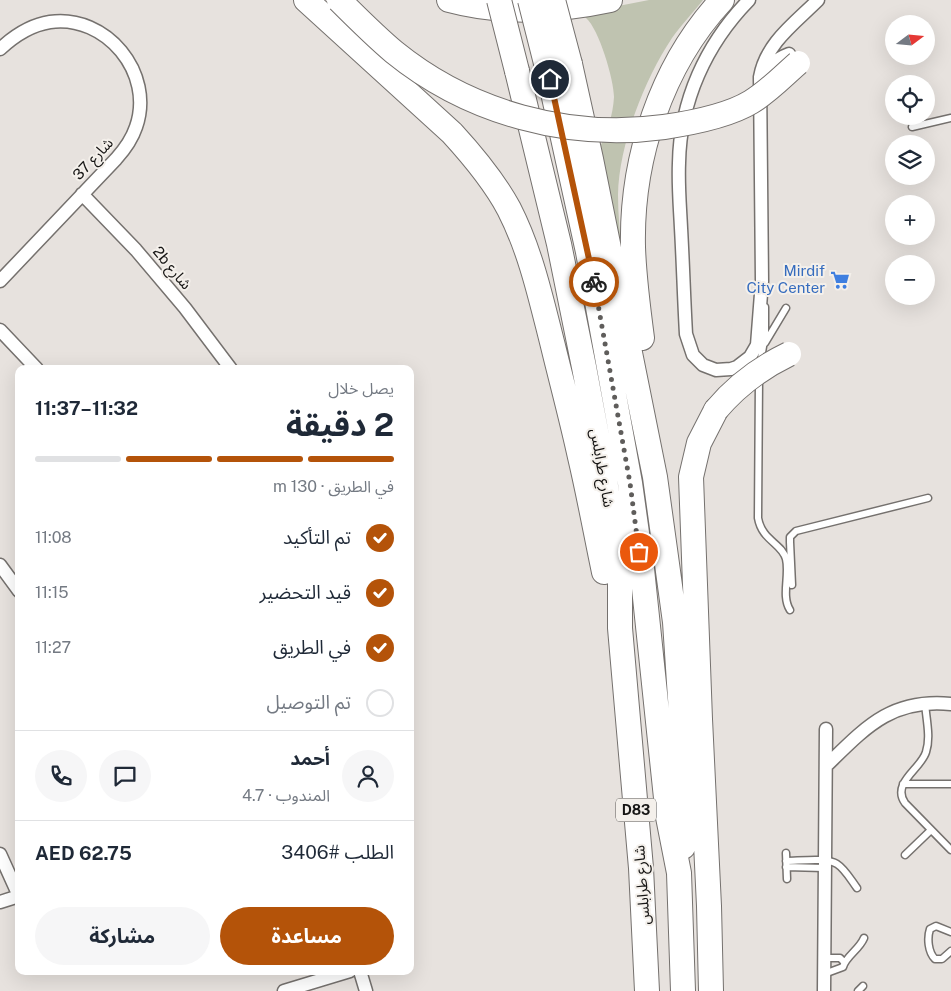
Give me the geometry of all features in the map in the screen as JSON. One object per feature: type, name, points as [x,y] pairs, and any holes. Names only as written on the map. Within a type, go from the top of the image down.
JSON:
[{"type":"highway","points":[[306,0],[452,134],[492,182],[508,208],[530,259],[541,296],[580,457],[606,579],[620,628]]},
{"type":"highway","points":[[339,0],[395,52],[431,78],[469,98],[510,115],[549,125],[620,130],[649,129],[677,125],[733,110],[758,97],[795,61]]},
{"type":"highway","points":[[449,0],[486,6],[530,8],[573,7],[610,0]]},
{"type":"highway","name":"شارع طرابلس","points":[[499,0],[559,244],[604,473],[620,575],[620,628],[641,868],[647,991]]},
{"type":"highway","name":"شارع طرابلس","points":[[530,0],[550,79],[588,252],[628,474],[642,569],[668,817],[680,873],[683,991]]},
{"type":"highway","points":[[553,0],[570,64],[597,188],[655,477],[675,622],[681,698],[685,815],[680,873]]},
{"type":"highway","points":[[655,477],[651,421],[634,271],[634,201],[643,152],[661,96],[672,71],[691,40],[722,0]]},
{"type":"highway","points":[[711,991],[690,477],[699,443],[716,410],[749,377],[789,354]]},
{"type":"street","points":[[749,0],[720,35],[699,72],[686,109],[681,139],[679,186],[686,334],[692,355],[703,364],[716,370],[730,369],[743,363],[755,351],[759,338],[762,281],[760,204],[761,69],[767,54],[776,41],[818,0]]},
{"type":"street","name":"شارع 37","points":[[0,49],[14,37],[31,27],[50,22],[70,22],[89,27],[107,37],[122,50],[132,67],[139,86],[140,106],[137,126],[129,144],[0,281]]},
{"type":"street","points":[[762,231],[766,206],[770,69],[776,60],[795,61]]},
{"type":"street","name":"2b شارع","points":[[82,194],[136,250],[185,308],[228,365]]},
{"type":"street","points":[[0,330],[33,365]]},
{"type":"street","points":[[0,565],[15,586]]},
{"type":"street","points":[[826,766],[864,729],[899,709],[925,704],[951,704]]},
{"type":"street","points":[[824,991],[826,729]]},
{"type":"street","points":[[0,854],[15,887]]},
{"type":"street","points":[[0,902],[15,897]]},
{"type":"street","points":[[284,991],[337,975]]},
{"type":"street","points":[[361,975],[366,991]]},
{"type":"lane","points":[[912,127],[951,118]]},
{"type":"lane","points":[[762,281],[766,313],[760,372],[758,518],[764,534],[785,556],[786,601],[790,610]]},
{"type":"lane","points":[[763,346],[786,308]]},
{"type":"lane","points":[[792,586],[790,537],[796,531],[928,498]]},
{"type":"lane","points":[[925,704],[928,739],[926,754],[903,784],[901,792],[903,799],[951,850]]},
{"type":"lane","points":[[903,784],[951,784]]},
{"type":"lane","points":[[904,856],[931,830]]},
{"type":"lane","points":[[786,853],[787,879]]},
{"type":"lane","points":[[786,864],[824,864],[829,860],[838,864],[857,888]]},
{"type":"lane","points":[[951,932],[936,926],[930,929],[928,936],[931,954],[935,958],[942,959],[951,951]]},
{"type":"lane","points":[[824,974],[841,969],[845,965],[844,962],[856,952],[864,938]]},
{"type":"lane","points":[[824,958],[840,958],[844,962]]},
{"type":"green space","points":[[649,0],[703,0],[676,33],[662,55],[643,93],[628,134],[619,176],[618,195],[622,264],[599,149],[607,130],[612,110],[613,89],[605,55],[596,33],[585,17],[573,10],[608,8]]},
{"type":"way so far","points":[[594,282],[630,483],[639,552]]},
{"type":"place","name":"Mirdif City Center","points":[[840,280]]},
{"type":"route","points":[[550,79],[594,282]]}]
